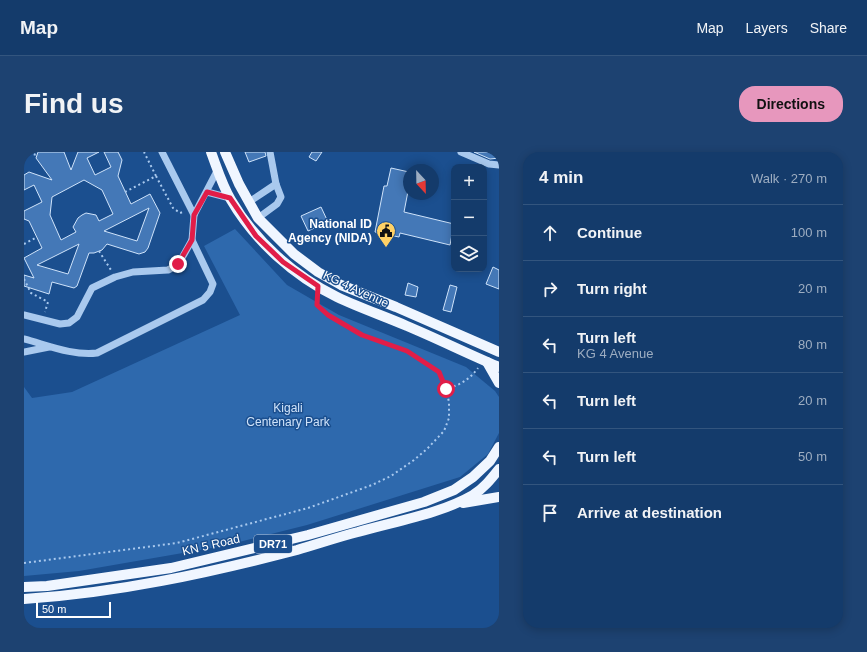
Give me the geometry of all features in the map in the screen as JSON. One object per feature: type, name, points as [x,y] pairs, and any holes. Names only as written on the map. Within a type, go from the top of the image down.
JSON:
[{"type":"main road","name":"KG 4 Avenue","points":[[211,152],[230,198],[256,236],[283,262],[318,286],[348,301],[409,326],[499,367]]},
{"type":"main road","name":"KG 4 Avenue","points":[[225,152],[239,184],[258,218],[294,254],[318,272],[341,285],[413,314],[499,352]]},
{"type":"main road","points":[[409,326],[413,314]]},
{"type":"main road","points":[[485,361],[499,383]]},
{"type":"main road","name":"KN 5 Road","points":[[24,587],[46,586],[171,568],[308,535],[424,502],[454,490],[473,477],[490,460],[499,447]]},
{"type":"main road","name":"KN 5 Road","points":[[24,600],[99,592],[186,577],[299,550],[453,504],[473,495],[483,488],[499,470]]},
{"type":"main road","points":[[453,504],[482,501],[499,497]]},
{"type":"street","points":[[24,339],[77,353],[97,353],[203,300],[210,292],[213,284],[192,240],[193,212],[162,152]]},
{"type":"street","points":[[258,218],[280,201],[281,197],[276,184],[270,152]]},
{"type":"street","points":[[461,152],[490,164],[499,165]]},
{"type":"street","points":[[193,212],[207,192],[218,169]]},
{"type":"street","points":[[249,202],[276,184]]},
{"type":"street","points":[[207,192],[230,198]]},
{"type":"street","points":[[24,315],[43,321],[60,324],[69,323],[77,317],[92,288],[115,277],[133,272],[168,270],[178,264],[192,240]]},
{"type":"street","points":[[24,352],[52,346]]},
{"type":"path","points":[[24,152],[37,155]]},
{"type":"path","points":[[144,152],[173,208],[180,212],[193,212]]},
{"type":"path","points":[[125,192],[156,176]]},
{"type":"path","points":[[24,244],[37,237]]},
{"type":"path","points":[[99,251],[115,277]]},
{"type":"path","points":[[24,279],[31,293],[48,302],[43,321]]},
{"type":"path","points":[[24,564],[177,543],[308,508],[372,485],[391,476],[414,460],[426,449],[444,431],[449,418],[449,402],[446,389],[439,372],[407,351],[362,335],[328,315],[317,305],[318,286]]},
{"type":"path","points":[[446,389],[460,385],[469,379],[485,361]]},
{"type":"green space","name":"Kigali Centenary Park","points":[[235,229],[287,285],[339,315],[466,367],[495,391],[499,397],[499,433],[488,454],[460,477],[307,525],[223,546],[79,571],[24,576],[24,387],[32,398],[72,392],[240,315],[204,246]]},
{"type":"building","points":[[38,152],[64,152],[71,170],[78,152],[99,152],[87,158],[95,175],[111,167],[104,152],[118,152],[122,160],[118,176],[131,204],[150,194],[160,213],[148,248],[145,252],[139,254],[107,244],[102,250],[89,253],[77,286],[74,288],[52,282],[49,294],[24,286],[24,275],[34,278],[24,258],[42,248],[29,221],[24,219],[24,211],[42,202],[34,185],[24,190],[24,175],[29,172],[52,180],[36,158]],"holes":[[[84,180],[102,190],[113,214],[99,221],[96,215],[86,213],[78,218],[73,227],[76,232],[61,240],[50,215],[52,197]],[[149,208],[137,241],[104,231]],[[79,244],[68,274],[37,265]]]},
{"type":"building","points":[[245,152],[265,152],[266,156],[249,162]]},
{"type":"building","points":[[312,152],[322,152],[316,161],[309,157]]},
{"type":"building","points":[[474,152],[499,152],[499,158],[490,159]]},
{"type":"building","points":[[391,168],[403,171],[403,200],[406,200],[404,212],[451,223],[450,245],[400,233],[399,237],[375,232],[384,186],[387,186]]},
{"type":"building","points":[[321,207],[328,222],[308,231],[301,216]]},
{"type":"building","points":[[493,267],[499,270],[499,289],[486,284]]},
{"type":"building","points":[[408,283],[418,287],[416,297],[405,295]]},
{"type":"building","points":[[450,285],[457,287],[451,312],[443,310]]},
{"type":"place","name":"National ID Agency (NIDA)","points":[[386,248]]},
{"type":"route","points":[[178,264],[192,240],[194,215],[207,192],[230,198],[238,212],[256,236],[283,262],[318,286],[317,305],[328,315],[362,335],[407,351],[439,372],[446,389]]}]
